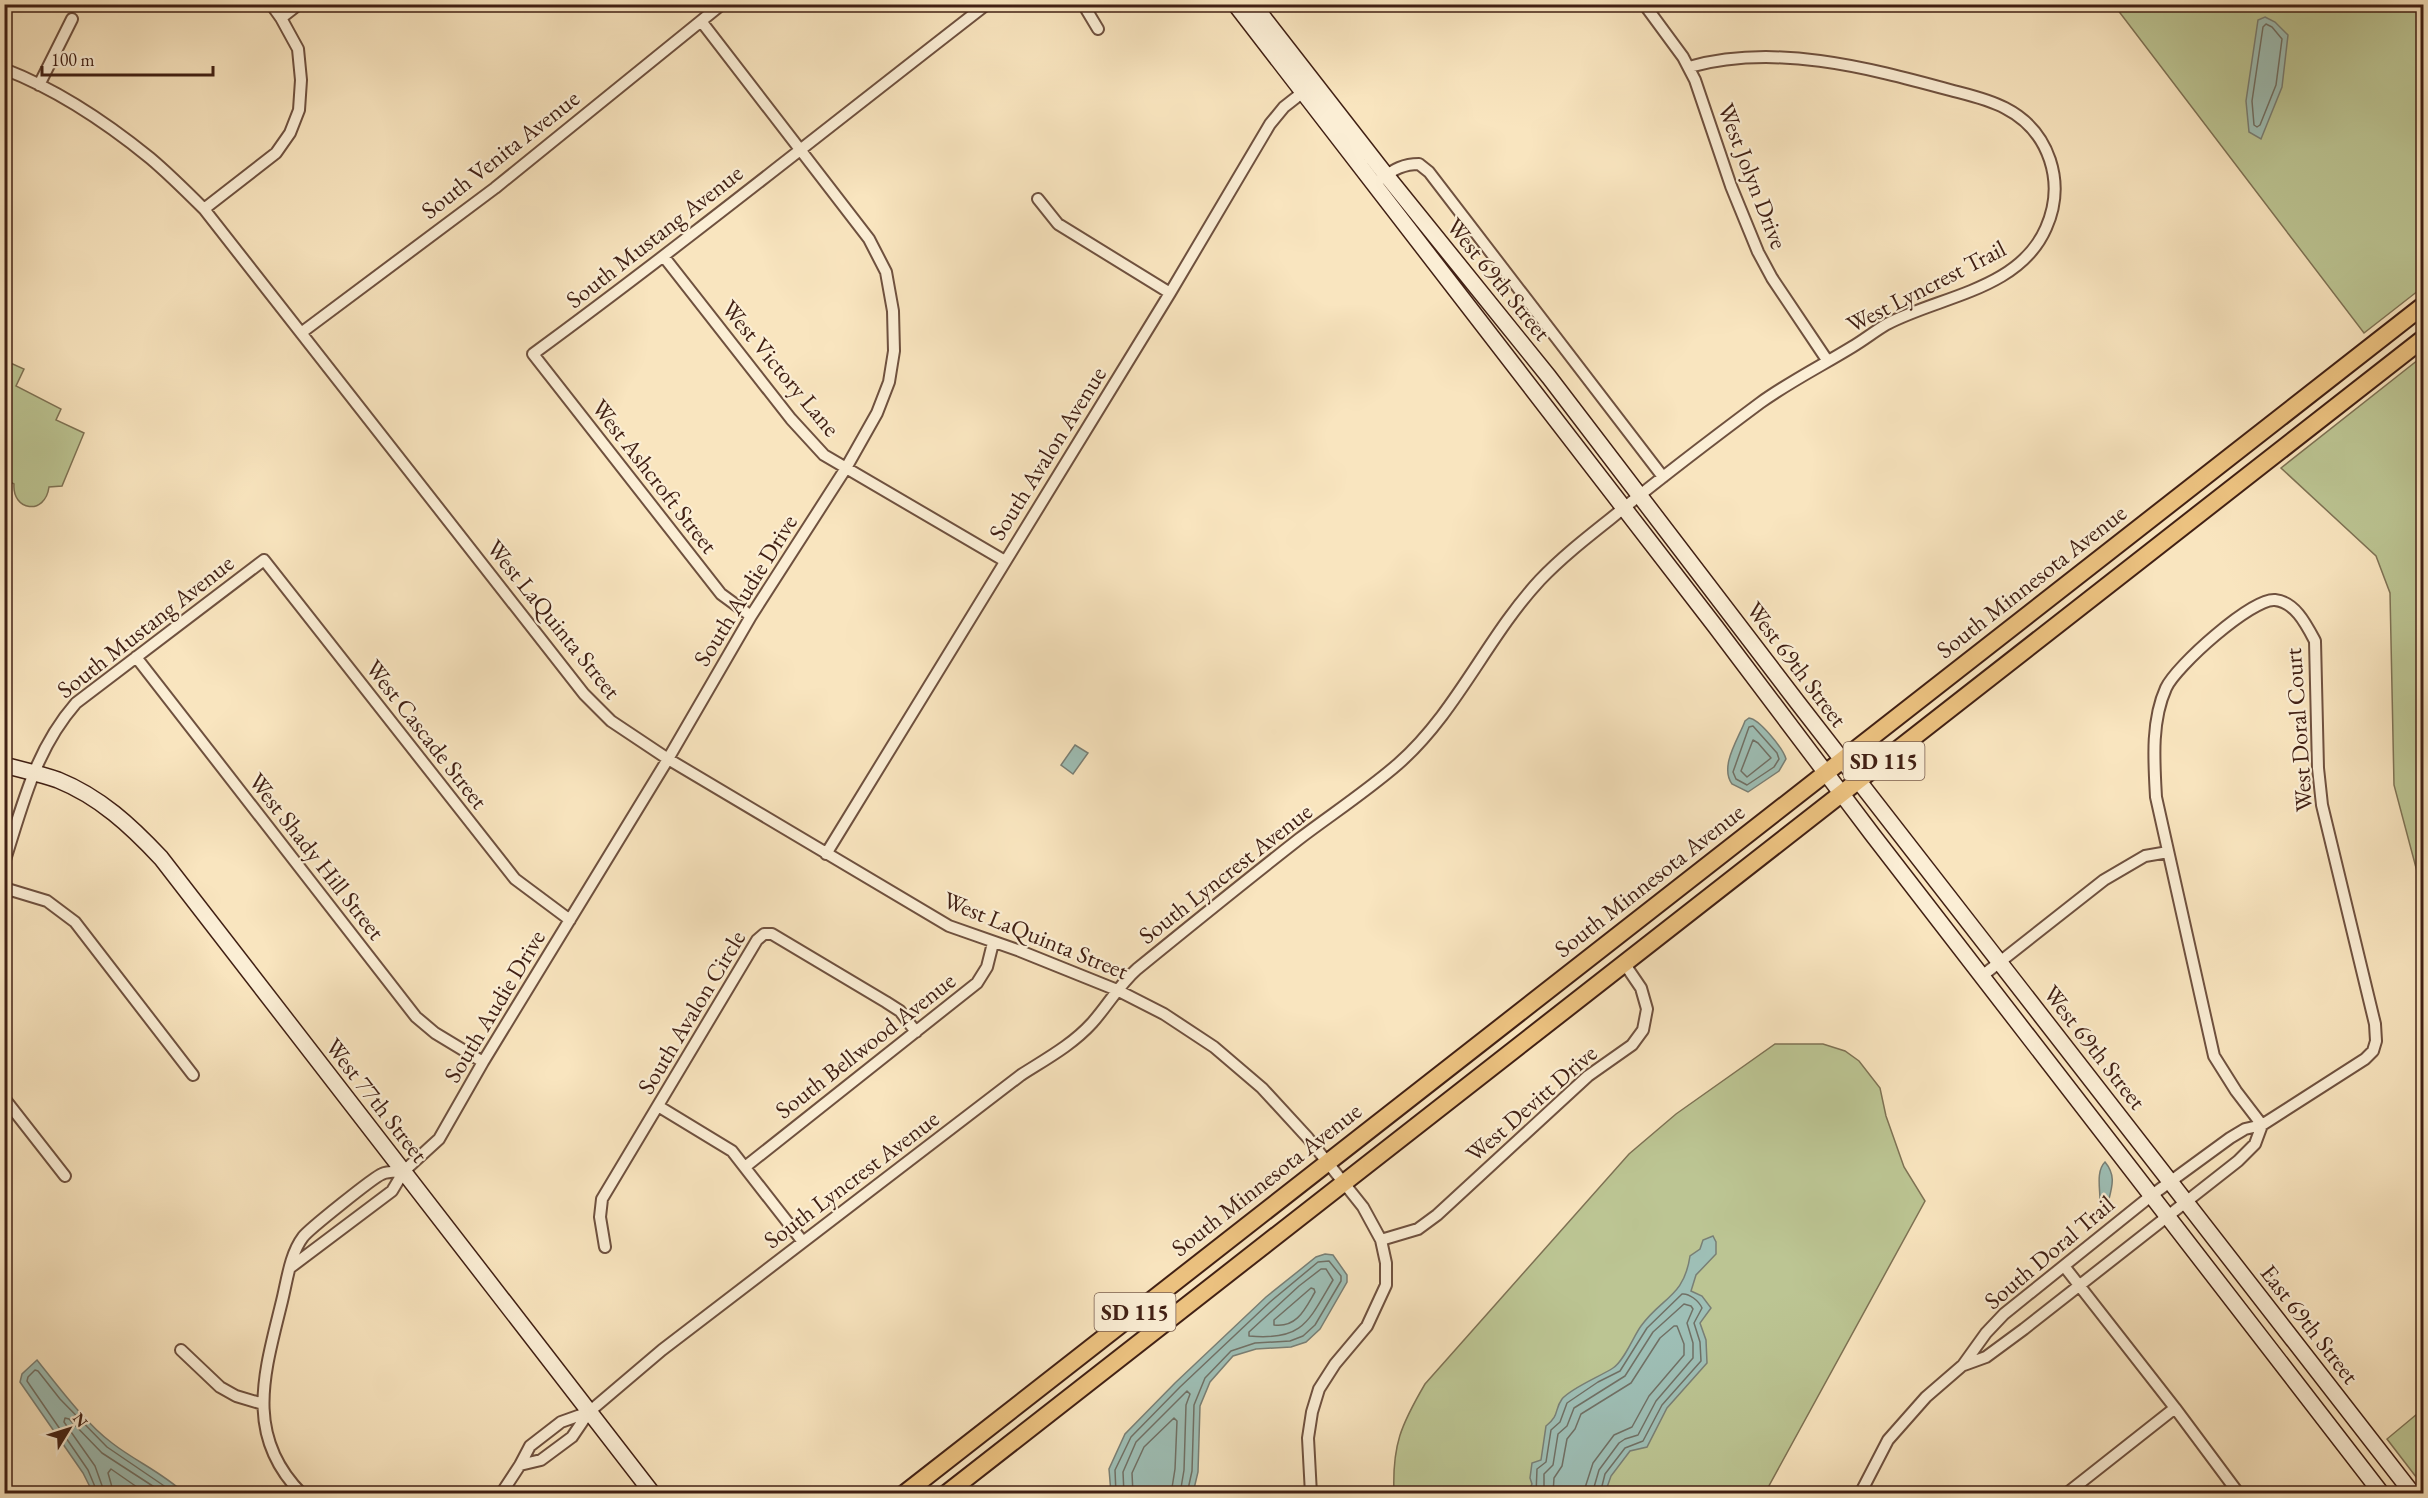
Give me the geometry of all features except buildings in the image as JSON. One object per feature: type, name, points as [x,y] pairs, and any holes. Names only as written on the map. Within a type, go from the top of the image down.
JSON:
[{"type":"main road","name":"West 69th Street","points":[[1235,4],[1309,88],[1380,180],[1841,795],[2152,1195]]},
{"type":"main road","name":"West 69th Street","points":[[1253,4],[1309,88]]},
{"type":"main road","name":"West 69th Street","points":[[1380,180],[1549,377],[2170,1181]]},
{"type":"main road","name":"South Minnesota Avenue","points":[[904,1494],[2424,304]]},
{"type":"main road","name":"South Minnesota Avenue","points":[[946,1494],[2424,338]]},
{"type":"main road","name":"West 77th Street","points":[[4,765],[57,780],[87,793],[114,812],[161,858],[653,1494]]},
{"type":"main road","name":"East 69th Street","points":[[2170,1181],[2413,1494]]},
{"type":"main road","name":"East 69th Street","points":[[2152,1195],[2382,1494]]},
{"type":"street","points":[[204,209],[276,153],[290,133],[299,110],[301,80],[298,49],[271,4]]},
{"type":"street","points":[[281,18],[299,4]]},
{"type":"street","name":"South Venita Avenue","points":[[301,333],[495,188],[722,4]]},
{"type":"street","name":"South Mustang Avenue","points":[[533,354],[664,257],[987,4]]},
{"type":"street","points":[[1083,4],[1098,29]]},
{"type":"street","name":"West Jolyn Drive","points":[[1644,4],[1689,67],[1695,80],[1731,186],[1758,252],[1772,278],[1827,360]]},
{"type":"street","points":[[39,84],[72,20]]},
{"type":"street","name":"South Audie Drive","points":[[291,1267],[392,1191],[404,1171],[439,1139],[752,616],[846,468],[877,413],[889,382],[894,351],[893,311],[886,272],[869,239],[701,21]]},
{"type":"street","name":"West Lyncrest Trail","points":[[1640,494],[1763,401],[1827,360],[1911,312],[1970,292],[2020,264],[2037,245],[2047,227],[2054,201],[2054,167],[2044,143],[2028,124],[2008,108],[1979,97],[1862,68],[1786,57],[1750,57],[1689,67]]},
{"type":"street","name":"West LaQuinta Street","points":[[4,69],[39,84],[88,114],[151,158],[204,209],[585,694],[611,721],[668,759],[949,926],[1118,990],[1164,1014],[1214,1047],[1262,1088],[1363,1207],[1381,1240],[1386,1263],[1386,1285],[1367,1326],[1335,1364],[1319,1389],[1308,1438],[1311,1494]]},
{"type":"street","name":"South Avalon Avenue","points":[[826,854],[887,758],[1170,293],[1270,124],[1284,107],[1309,88]]},
{"type":"street","name":"West 69th Street","points":[[1380,180],[1407,164],[1419,164],[1429,172],[1663,477]]},
{"type":"street","points":[[1038,199],[1058,224],[1170,293]]},
{"type":"street","name":"West Victory Lane","points":[[664,257],[809,441],[824,455],[1005,561]]},
{"type":"street","name":"West Ashcroft Street","points":[[533,354],[721,594],[752,616]]},
{"type":"street","name":"South Lyncrest Avenue","points":[[589,1412],[662,1350],[1021,1075],[1066,1046],[1091,1025],[1137,969],[1398,764],[1424,738],[1454,701],[1497,636],[1538,582],[1564,557],[1640,494]]},
{"type":"street","name":"South Mustang Avenue","points":[[4,863],[33,773],[58,724],[76,703],[264,560]]},
{"type":"street","name":"West Cascade Street","points":[[264,560],[515,879],[570,920]]},
{"type":"street","name":"West Doral Court","points":[[2262,1125],[2236,1091],[2214,1056],[2156,797],[2154,758],[2156,722],[2166,687],[2186,660],[2253,607],[2266,601],[2283,602],[2291,606],[2301,617],[2314,641],[2318,768],[2322,805],[2375,1024],[2376,1041]]},
{"type":"street","name":"West Shady Hill Street","points":[[136,657],[416,1017],[435,1033],[483,1062]]},
{"type":"street","points":[[1982,976],[2104,880],[2145,856],[2168,852]]},
{"type":"street","points":[[4,888],[47,902],[75,922],[193,1075]]},
{"type":"street","name":"South Avalon Circle","points":[[605,1247],[600,1217],[602,1199],[757,940],[764,934],[772,934],[900,1011],[916,1032]]},
{"type":"street","name":"South Bellwood Avenue","points":[[745,1167],[977,983],[987,968],[993,943]]},
{"type":"street","name":"West Devitt Drive","points":[[1381,1240],[1418,1229],[1437,1215],[1588,1076],[1632,1045],[1643,1030],[1647,1009],[1641,988],[1623,963]]},
{"type":"street","name":"South Doral Trail","points":[[1860,1494],[1888,1440],[1926,1397],[1963,1365],[1986,1333],[2004,1314],[2170,1181],[2230,1138],[2245,1129],[2262,1125],[2365,1059],[2373,1051],[2376,1041]]},
{"type":"street","points":[[4,1098],[65,1176]]},
{"type":"street","points":[[658,1106],[732,1151],[803,1242]]},
{"type":"street","name":"South Doral Trail","points":[[1963,1365],[1986,1357],[2080,1287],[2187,1202],[2238,1161],[2255,1144],[2262,1125]]},
{"type":"street","points":[[302,1494],[293,1485],[273,1454],[263,1414],[264,1377],[291,1267],[304,1236],[382,1174],[404,1171]]},
{"type":"street","points":[[2064,1266],[2239,1494]]},
{"type":"street","points":[[181,1350],[220,1387],[236,1396],[263,1404]]},
{"type":"street","points":[[2066,1494],[2175,1408]]},
{"type":"street","points":[[501,1494],[530,1446],[561,1422],[589,1412]]},
{"type":"street","points":[[520,1466],[541,1460],[572,1437],[589,1412]]},
{"type":"green space","points":[[2114,5],[2423,5],[2423,287],[2364,333]]},
{"type":"green space","points":[[2423,356],[2423,894],[2394,785],[2390,593],[2376,556],[2281,468]]},
{"type":"green space","points":[[6,361],[24,369],[16,386],[61,409],[56,420],[84,433],[62,486],[49,487],[42,503],[36,506],[23,504],[18,500],[14,484],[5,479],[4,365]]},
{"type":"green space","points":[[1775,1044],[1823,1044],[1845,1051],[1859,1061],[1880,1088],[1886,1116],[1904,1167],[1925,1201],[1765,1493],[1394,1494],[1395,1462],[1400,1436],[1425,1384],[1629,1154],[1676,1114]]},
{"type":"green space","points":[[2423,1409],[2423,1486],[2387,1439]]},
{"type":"water","points":[[2265,17],[2275,22],[2288,35],[2282,87],[2261,139],[2249,132],[2246,101],[2258,20]]},
{"type":"water","points":[[1749,718],[1759,723],[1770,735],[1786,759],[1779,771],[1748,792],[1732,784],[1728,769],[1735,744],[1745,721]]},
{"type":"water","points":[[1075,745],[1088,753],[1073,774],[1061,765]]},
{"type":"water","points":[[2105,1162],[2112,1175],[2112,1184],[2109,1199],[2100,1200],[2099,1175]]},
{"type":"water","points":[[1713,1236],[1716,1242],[1716,1254],[1696,1275],[1691,1291],[1702,1296],[1711,1308],[1700,1323],[1706,1340],[1707,1363],[1667,1408],[1647,1447],[1630,1451],[1611,1476],[1605,1493],[1528,1493],[1532,1484],[1530,1478],[1532,1463],[1541,1460],[1546,1426],[1555,1416],[1562,1399],[1617,1365],[1641,1326],[1677,1289],[1687,1270],[1690,1256],[1700,1249],[1703,1240]]},
{"type":"water","points":[[1325,1254],[1333,1255],[1347,1275],[1347,1282],[1320,1329],[1306,1342],[1291,1347],[1256,1349],[1233,1356],[1210,1382],[1200,1406],[1198,1472],[1193,1493],[1111,1493],[1109,1469],[1125,1434],[1266,1297],[1316,1257]]},
{"type":"water","points":[[37,1360],[92,1426],[184,1493],[93,1493],[83,1473],[20,1382],[22,1374]]}]
